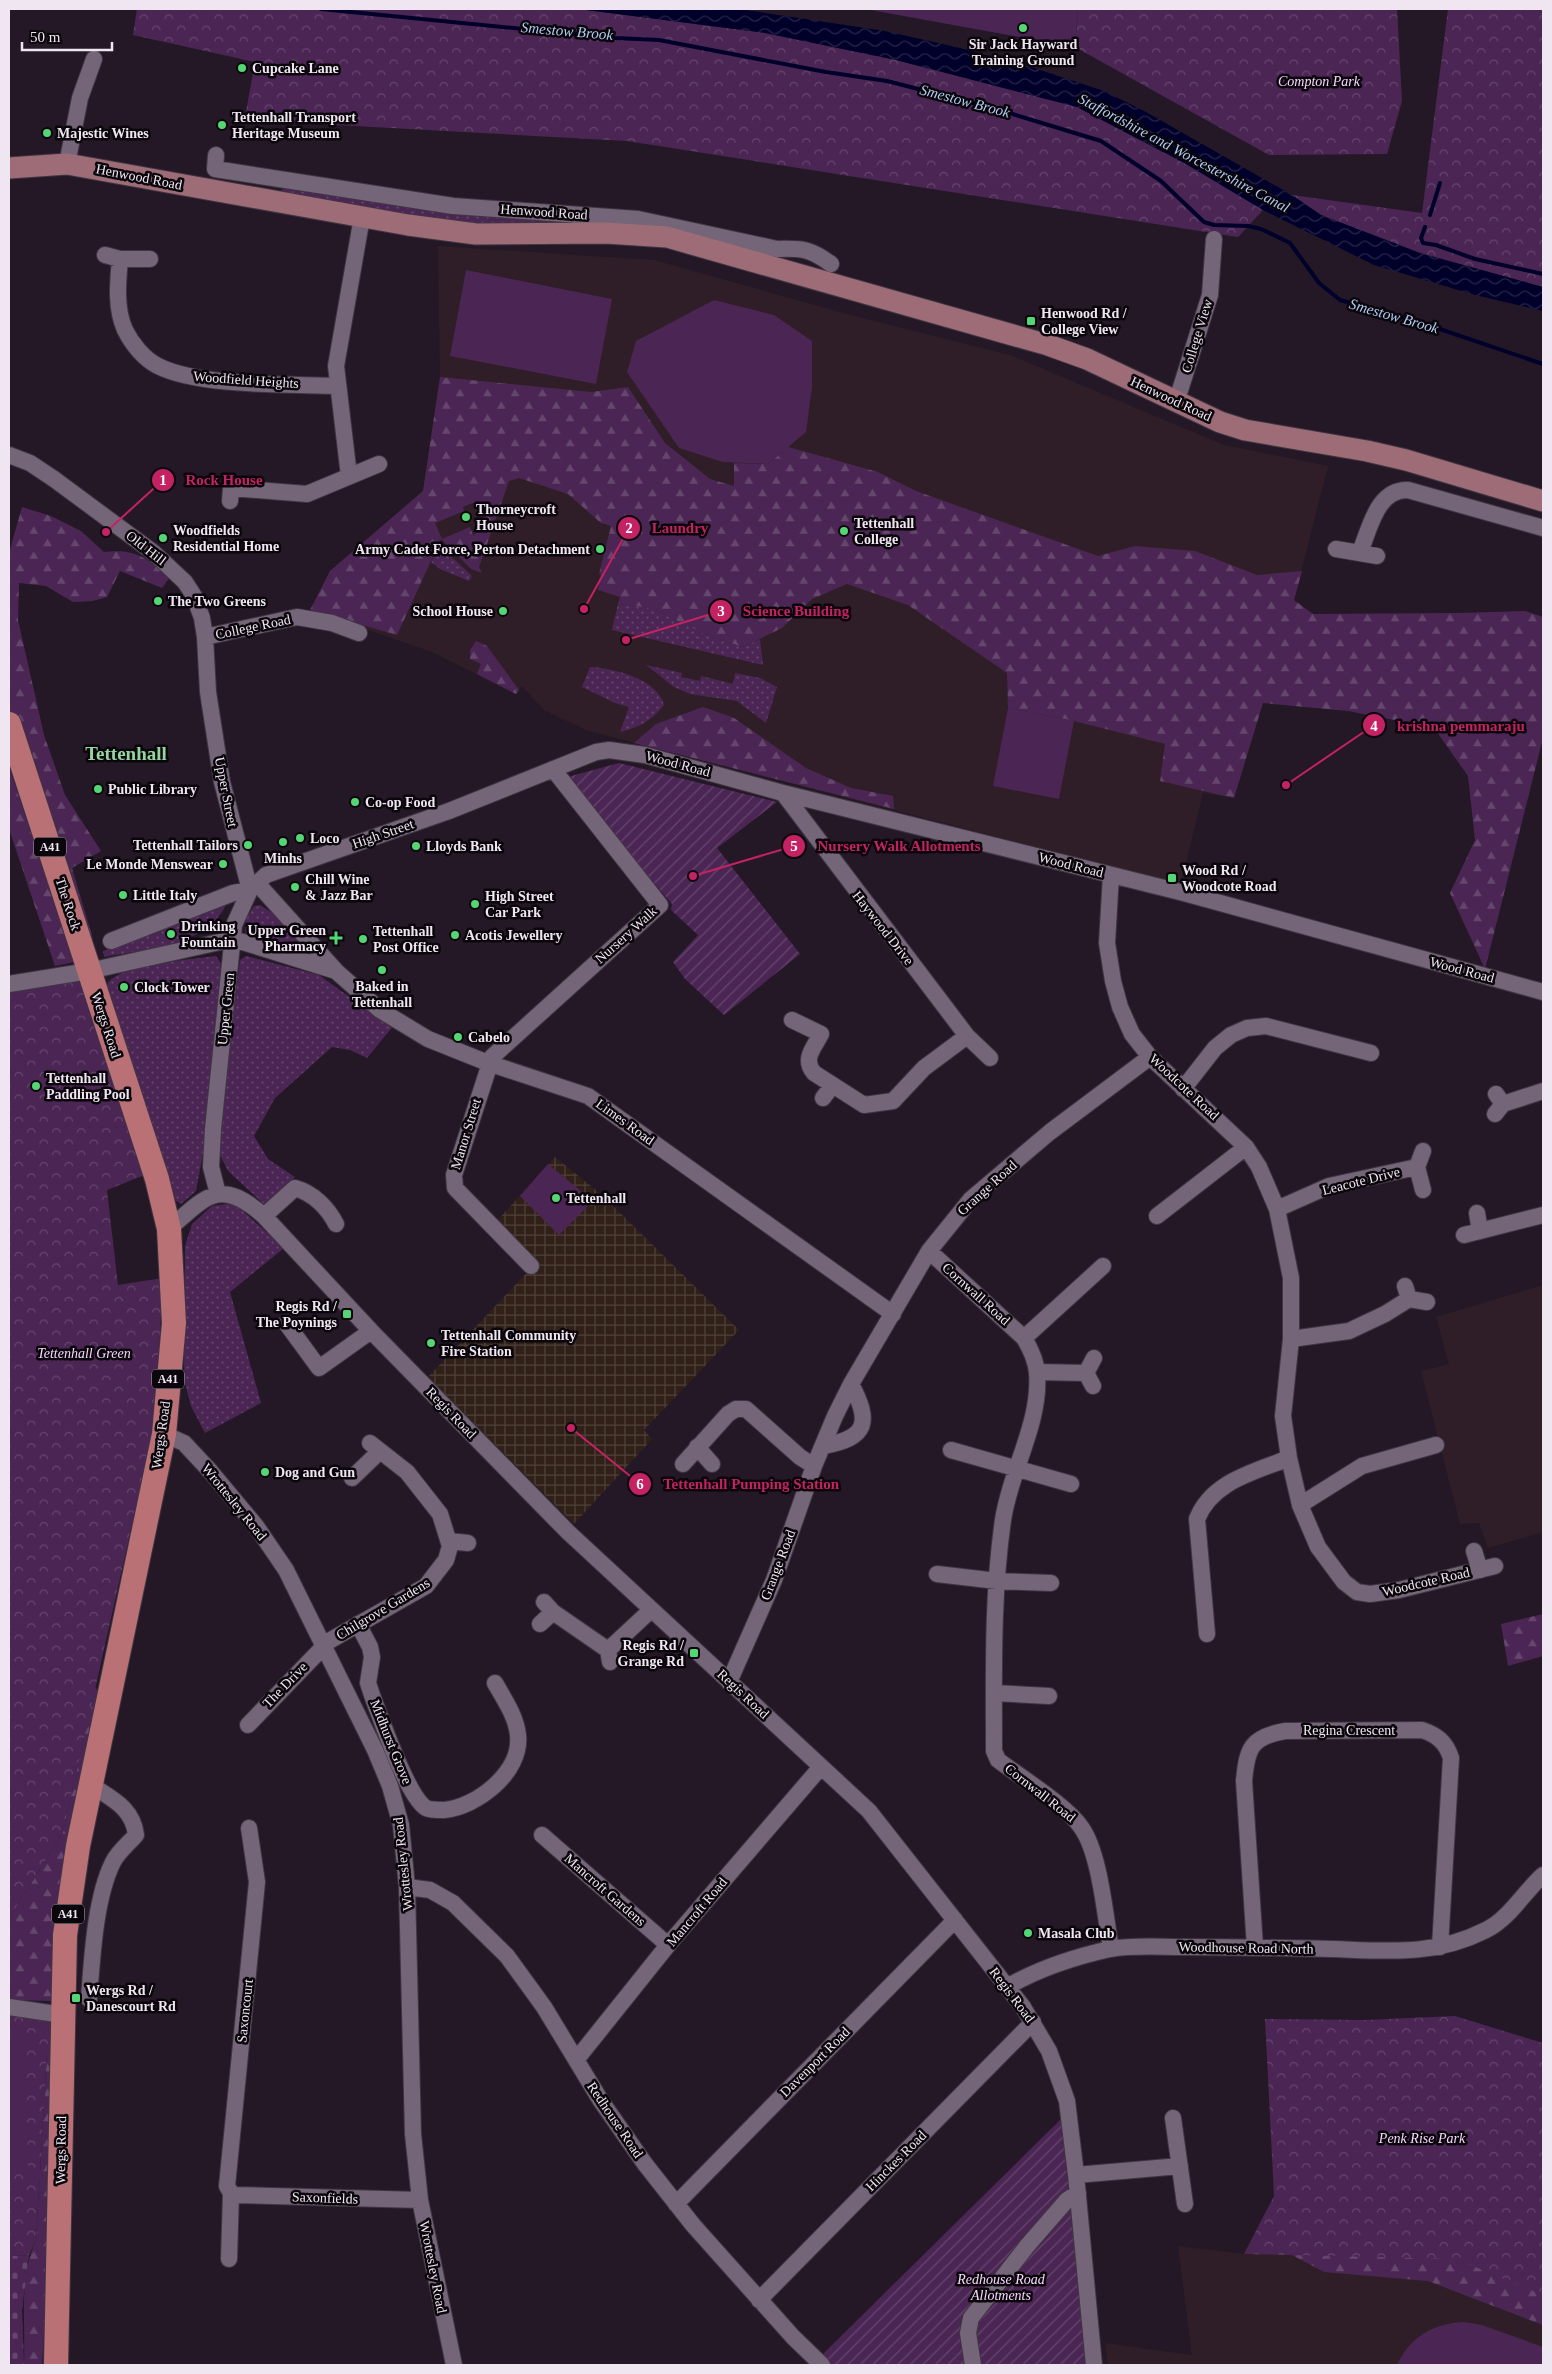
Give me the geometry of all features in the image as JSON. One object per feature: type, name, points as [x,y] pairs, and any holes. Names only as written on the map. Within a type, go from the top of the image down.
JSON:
[{"type":"highway","name":"The Rock","points":[[9,724],[89,971]]},
{"type":"highway","name":"Wergs Road","points":[[56,2365],[65,1935],[78,1846],[164,1434],[174,1324],[169,1229],[157,1179],[89,971]]},
{"type":"main road","name":"Henwood Road","points":[[9,168],[67,164],[362,217],[476,234],[606,233],[668,237],[805,274],[1048,345],[1086,359],[1176,403],[1245,430],[1367,451],[1406,460],[1543,500]]},
{"type":"street","points":[[67,164],[75,117],[94,59]]},
{"type":"street","name":"Henwood Road","points":[[216,155],[215,169],[453,206],[638,219],[777,249],[799,248],[815,252],[831,264]]},
{"type":"street","points":[[268,199],[272,178]]},
{"type":"street","points":[[349,476],[336,366],[362,217]]},
{"type":"street","name":"College View","points":[[1176,403],[1210,294],[1214,239]]},
{"type":"street","points":[[805,274],[815,252]]},
{"type":"street","name":"Woodfield Heights","points":[[150,259],[113,257],[124,329],[143,356],[156,365],[178,375],[224,381],[338,386]]},
{"type":"street","name":"Old Hill","points":[[9,455],[30,463],[54,479],[169,566],[194,596],[202,618],[208,692]]},
{"type":"street","points":[[230,501],[232,488],[307,494],[379,464]]},
{"type":"street","points":[[1360,552],[1384,498],[1399,490],[1408,490],[1543,528]]},
{"type":"street","points":[[1336,549],[1377,556]]},
{"type":"street","name":"College Road","points":[[205,637],[298,617],[332,624],[359,634]]},
{"type":"street","name":"Upper Street","points":[[208,692],[222,782],[253,886]]},
{"type":"street","name":"Wood Road","points":[[596,752],[609,750],[645,755],[783,793],[1184,893],[1543,992]]},
{"type":"street","name":"High Street","points":[[253,886],[266,875],[426,820],[596,752]]},
{"type":"street","name":"Nursery Walk","points":[[488,1063],[555,998],[660,905],[554,769]]},
{"type":"street","name":"Haywood Drive","points":[[783,793],[966,1036],[990,1058]]},
{"type":"street","name":"Woodcote Road","points":[[1111,875],[1107,943],[1113,981],[1120,1007],[1132,1034],[1150,1057],[1246,1147],[1259,1167],[1277,1209],[1291,1278],[1291,1339],[1284,1416],[1289,1458],[1300,1505],[1318,1547],[1344,1582],[1357,1592],[1370,1594],[1399,1590],[1487,1568],[1474,1551]]},
{"type":"street","points":[[9,984],[89,971],[233,939],[237,914],[253,886]]},
{"type":"street","points":[[110,941],[253,886]]},
{"type":"street","name":"Limes Road","points":[[253,886],[337,972],[380,1010],[428,1039],[488,1063],[588,1096],[893,1314]]},
{"type":"street","name":"Limes Road","points":[[233,939],[337,972]]},
{"type":"street","name":"Upper Green","points":[[218,1194],[210,1167],[212,1129],[233,939]]},
{"type":"street","points":[[792,1020],[821,1034],[808,1060],[808,1066],[820,1079],[828,1092],[864,1104],[893,1101],[924,1068],[966,1036]]},
{"type":"street","points":[[1183,1089],[1215,1048],[1231,1035],[1247,1028],[1266,1026],[1360,1056]]},
{"type":"street","name":"Grange Road","points":[[729,1682],[774,1580],[814,1466],[851,1384],[929,1251],[971,1199],[1050,1132],[1150,1057]]},
{"type":"street","name":"Manor Street","points":[[488,1063],[454,1175],[455,1188],[531,1266]]},
{"type":"street","points":[[1498,1104],[1543,1091]]},
{"type":"street","points":[[1157,1216],[1246,1147]]},
{"type":"street","name":"Leacote Drive","points":[[1423,1151],[1417,1167],[1423,1190]]},
{"type":"street","name":"Leacote Drive","points":[[1277,1209],[1329,1186],[1417,1167]]},
{"type":"street","points":[[264,1216],[295,1188],[304,1191],[330,1211],[336,1224]]},
{"type":"street","points":[[169,1229],[204,1198],[218,1194]]},
{"type":"street","name":"Regis Road","points":[[218,1194],[236,1195],[264,1216],[371,1331],[568,1532],[820,1768],[869,1811],[1007,1987],[1033,2022],[1049,2050],[1067,2101],[1078,2193],[1094,2365]]},
{"type":"street","points":[[1476,1214],[1480,1231]]},
{"type":"street","points":[[1464,1235],[1543,1215]]},
{"type":"street","name":"Cornwall Road","points":[[929,1251],[1024,1338],[1032,1353],[1037,1372],[1032,1417],[1003,1520],[997,1581],[994,1750],[998,1760],[1068,1813],[1080,1825],[1087,1836],[1095,1866],[1111,1949]]},
{"type":"street","points":[[1024,1338],[1103,1266]]},
{"type":"street","points":[[1291,1339],[1349,1331],[1385,1314],[1407,1293],[1427,1302]]},
{"type":"street","points":[[286,1323],[319,1368],[371,1331]]},
{"type":"street","points":[[1037,1372],[1090,1379],[1094,1358]]},
{"type":"street","points":[[823,1446],[850,1439],[858,1433],[864,1419],[860,1401],[851,1384]]},
{"type":"street","points":[[683,1464],[728,1414],[736,1409],[746,1409],[800,1457],[814,1466]]},
{"type":"street","name":"Wrottesley Road","points":[[164,1434],[184,1443],[211,1472],[256,1526],[286,1570],[375,1750],[390,1786],[401,1825],[407,1887],[413,2134],[420,2200],[454,2365]]},
{"type":"street","points":[[1300,1505],[1362,1466],[1425,1442]]},
{"type":"street","points":[[697,1447],[712,1464]]},
{"type":"street","points":[[352,1478],[375,1448],[407,1472],[422,1489],[440,1514],[449,1541],[468,1543]]},
{"type":"street","points":[[951,1450],[1073,1486]]},
{"type":"street","points":[[1211,1624],[1197,1519],[1202,1506],[1226,1484],[1289,1458]]},
{"type":"street","name":"Chilgrove Gardens","points":[[322,1646],[426,1586],[446,1560],[450,1546],[449,1541]]},
{"type":"street","points":[[937,1574],[997,1581],[1054,1583]]},
{"type":"street","points":[[540,1624],[548,1607],[609,1656],[651,1610]]},
{"type":"street","name":"Midhurst Grove","points":[[358,1624],[370,1647],[372,1657],[368,1683],[373,1698],[411,1792],[426,1808],[440,1810],[458,1809],[480,1798],[500,1779],[517,1753],[512,1698],[495,1683]]},
{"type":"street","name":"The Drive","points":[[248,1725],[322,1646]]},
{"type":"street","points":[[994,1694],[1049,1696]]},
{"type":"street","name":"Regina Crescent","points":[[1255,1947],[1244,1781],[1246,1761],[1252,1746],[1267,1734],[1285,1731],[1422,1730],[1435,1734],[1443,1741],[1451,1758],[1440,1947]]},
{"type":"street","name":"Mancroft Road","points":[[576,2060],[668,1945],[820,1768]]},
{"type":"street","points":[[89,1999],[94,1932],[107,1877],[114,1861],[136,1835],[134,1822],[121,1805],[91,1785]]},
{"type":"street","name":"Saxoncourt","points":[[228,2259],[231,2193],[227,2186],[257,1882],[249,1828]]},
{"type":"street","name":"Mancroft Gardens","points":[[542,1835],[668,1945]]},
{"type":"street","name":"Woodhouse Road North","points":[[1007,1987],[1056,1964],[1111,1949],[1255,1947],[1413,1952],[1440,1947],[1461,1941],[1488,1929],[1514,1908],[1543,1875]]},
{"type":"street","name":"Redhouse Road","points":[[407,1887],[430,1890],[463,1912],[489,1937],[522,1974],[622,2132],[676,2204],[759,2300],[822,2365]]},
{"type":"street","name":"Davenport Road","points":[[676,2204],[955,1920]]},
{"type":"street","points":[[65,1935],[94,1932]]},
{"type":"street","points":[[9,2007],[63,2015]]},
{"type":"street","name":"Hinckes Road","points":[[759,2300],[1033,2022]]},
{"type":"street","points":[[1173,2118],[1185,2204]]},
{"type":"street","points":[[1076,2175],[1180,2166]]},
{"type":"street","name":"Saxonfields","points":[[231,2193],[235,2195],[420,2200]]},
{"type":"street","points":[[973,2365],[968,2333],[972,2318],[1038,2233],[1067,2200],[1078,2193]]},
{"type":"shaded area","name":"Tettenhall College","points":[[438,246],[654,260],[843,313],[1010,355],[1224,445],[1328,466],[1294,600],[1234,798],[1203,793],[1181,884],[588,731],[544,710],[522,686],[516,694],[432,652],[310,610],[330,571],[423,491],[440,377]]},
{"type":"shaded area","points":[[555,1157],[602,1195],[739,1330],[644,1430],[652,1439],[574,1524],[428,1377],[536,1263],[496,1222]]},
{"type":"shaded area","points":[[1543,1285],[1543,1532],[1488,1548],[1479,1523],[1460,1524],[1421,1371],[1449,1364],[1436,1317]]},
{"type":"shaded area","points":[[1178,2246],[1244,2254],[1456,2259],[1543,2295],[1543,2365],[1108,2365],[1105,2343],[1192,2355]]},
{"type":"green space","points":[[137,9],[578,9],[765,33],[896,60],[1077,107],[1186,164],[1263,210],[1238,237],[627,141],[282,122],[245,117],[255,62],[133,35]]},
{"type":"green space","name":"Sir Jack Hayward Training Ground","points":[[865,9],[1078,9],[1075,47]]},
{"type":"green space","name":"Compton Park","points":[[1078,9],[1397,9],[1402,101],[1387,154],[1269,155],[1075,47]]},
{"type":"green space","points":[[1448,9],[1543,9],[1543,287],[1420,253],[1321,215],[1292,195],[1422,213]]},
{"type":"green space","points":[[289,187],[635,225],[463,225],[286,195],[281,190]]},
{"type":"green space","points":[[466,270],[612,299],[596,384],[450,356]]},
{"type":"green space","points":[[714,300],[774,315],[812,341],[812,387],[806,432],[768,464],[723,462],[679,448],[627,372],[636,341]]},
{"type":"green space","points":[[440,377],[591,392],[628,387],[665,443],[710,479],[734,486],[734,463],[768,464],[788,447],[878,472],[916,491],[1098,556],[1135,546],[1195,551],[1257,575],[1302,571],[1294,600],[1313,614],[1525,611],[1543,617],[1543,738],[1485,969],[1450,893],[1475,840],[1468,776],[1437,732],[1400,721],[1348,711],[1263,703],[1234,798],[1160,781],[1165,744],[1074,721],[1008,708],[1007,673],[908,605],[847,584],[812,599],[782,628],[743,647],[709,636],[651,608],[618,604],[620,597],[598,590],[601,575],[599,574],[611,526],[601,523],[568,494],[519,478],[509,481],[479,567],[482,573],[471,569],[441,539],[397,635],[310,610],[330,571],[423,491]],"holes":[[[475,502],[487,529],[473,535],[470,527],[442,539],[435,523],[464,511],[463,507]]]},
{"type":"green space","points":[[22,507],[51,516],[81,531],[104,552],[133,553],[140,556],[170,577],[162,588],[120,571],[107,597],[93,601],[73,602],[46,586],[19,583],[18,620],[44,735],[65,795],[101,851],[72,868],[93,939],[85,941],[24,762],[9,709],[9,553]]},
{"type":"green space","points":[[439,545],[472,576],[469,581],[440,569],[431,562]]},
{"type":"green space","points":[[618,604],[651,608],[709,636],[743,647],[760,639],[763,665],[612,630]]},
{"type":"green space","points":[[476,641],[487,646],[519,690],[516,694],[477,674],[481,664],[470,659],[470,650]]},
{"type":"green space","points":[[646,665],[682,673],[681,677],[700,681],[701,676],[733,684],[735,673],[760,678],[777,687],[766,723],[737,701],[690,694],[674,687]]},
{"type":"green space","points":[[590,667],[622,673],[644,682],[660,696],[664,705],[645,723],[620,732],[629,707],[615,703],[582,687]]},
{"type":"green space","points":[[703,707],[734,718],[806,768],[851,788],[893,796],[894,809],[634,743],[656,724]]},
{"type":"green space","points":[[1008,708],[1074,721],[1059,799],[993,786]]},
{"type":"green space","points":[[619,763],[777,802],[717,848],[800,954],[724,1015],[685,979],[673,962],[698,935],[671,910],[672,904],[564,778]]},
{"type":"green space","points":[[9,767],[74,962],[55,966],[9,829]]},
{"type":"green space","points":[[227,903],[217,918],[205,929],[190,937],[174,944],[104,957],[103,951]]},
{"type":"green space","points":[[260,905],[271,912],[312,956],[245,938],[246,918],[254,906]]},
{"type":"green space","points":[[216,956],[222,965],[203,1153],[196,1191],[181,1204],[172,1198],[107,985],[113,978],[124,972],[139,968],[174,961]]},
{"type":"green space","points":[[246,956],[319,975],[373,1014],[394,1025],[367,1058],[350,1050],[332,1047],[275,1098],[254,1136],[268,1159],[295,1177],[266,1206],[228,1171],[219,1153],[229,1046],[240,960]]},
{"type":"green space","name":"Tettenhall Green","points":[[85,976],[147,1174],[107,1190],[118,1285],[163,1278],[155,1422],[63,1832],[9,1919],[9,988]]},
{"type":"green space","name":"Tettenhall","points":[[548,1164],[593,1201],[559,1235],[520,1196]]},
{"type":"green space","points":[[234,1203],[284,1248],[230,1292],[261,1403],[205,1433],[191,1406],[184,1379],[185,1246],[192,1224],[212,1206]]},
{"type":"green space","points":[[1543,1614],[1543,1656],[1508,1666],[1501,1624]]},
{"type":"green space","points":[[95,1687],[101,1696],[54,2001],[9,2000],[9,1919],[63,1832]]},
{"type":"green space","points":[[9,2011],[59,2019],[61,2047],[47,2053],[36,2240],[29,2255],[9,2256]]},
{"type":"green space","name":"Penk Rise Park","points":[[1455,2016],[1543,2043],[1543,2295],[1456,2259],[1244,2254],[1274,2196],[1265,2019],[1365,2020]]},
{"type":"green space","points":[[9,2036],[24,2036],[28,2168],[9,2169]]},
{"type":"green space","points":[[61,2047],[42,2365],[24,2365],[25,2286],[30,2255],[36,2240],[47,2053]]},
{"type":"green space","name":"Redhouse Road Allotments","points":[[1061,2119],[1088,2365],[827,2365],[820,2358],[825,2352]]},
{"type":"green space","points":[[1290,2254],[1543,2258],[1543,2325],[1428,2281],[1324,2272]]},
{"type":"green space","points":[[29,2255],[22,2310],[24,2365],[9,2365],[9,2256]]},
{"type":"green space","points":[[1464,2322],[1482,2325],[1543,2347],[1543,2365],[1397,2365],[1402,2355],[1424,2333],[1443,2325]]},
{"type":"water","name":"Staffordshire and Worcestershire Canal","points":[[578,9],[739,9],[885,31],[1028,66],[1104,91],[1146,112],[1292,195],[1321,215],[1420,253],[1543,287],[1543,311],[1475,295],[1374,265],[1263,210],[1186,164],[1077,107],[896,60],[765,33]]},
{"type":"waterway","name":"Smestow Brook","points":[[321,9],[615,38],[659,40],[826,72],[887,81],[996,109],[1101,141],[1161,181],[1204,222],[1214,225],[1248,226],[1261,229],[1290,243],[1319,283],[1340,300],[1419,322],[1543,364]]},
{"type":"waterway","points":[[1430,215],[1440,183]]},
{"type":"waterway","points":[[1425,227],[1421,238],[1423,243],[1436,245],[1475,259],[1543,274]]},
{"type":"place","name":"Sir Jack Hayward Training Ground","points":[[1023,28]]},
{"type":"place","name":"Cupcake Lane","points":[[242,68]]},
{"type":"place","name":"Tettenhall Transport Heritage Museum","points":[[222,125]]},
{"type":"place","name":"Majestic Wines","points":[[47,133]]},
{"type":"place","name":"Henwood Rd / College View","points":[[1031,321]]},
{"type":"place","name":"Thorneycroft House","points":[[466,517]]},
{"type":"place","name":"Tettenhall College","points":[[844,531]]},
{"type":"place","name":"Rock House","points":[[106,532]]},
{"type":"place","name":"Woodfields Residential Home","points":[[163,538]]},
{"type":"place","name":"Army Cadet Force, Perton Detachment","points":[[600,549]]},
{"type":"place","name":"The Two Greens","points":[[158,601]]},
{"type":"place","name":"Laundry","points":[[584,609]]},
{"type":"place","name":"School House","points":[[503,611]]},
{"type":"place","name":"Science Building","points":[[626,640]]},
{"type":"place","name":"krishna pemmaraju","points":[[1286,785]]},
{"type":"place","name":"Public Library","points":[[98,789]]},
{"type":"place","name":"Co-op Food","points":[[355,802]]},
{"type":"place","name":"Loco","points":[[300,838]]},
{"type":"place","name":"Minhs","points":[[283,842]]},
{"type":"place","name":"Tettenhall Tailors","points":[[248,845]]},
{"type":"place","name":"Lloyds Bank","points":[[416,846]]},
{"type":"place","name":"Le Monde Menswear","points":[[223,864]]},
{"type":"place","name":"Nursery Walk Allotments","points":[[693,876]]},
{"type":"place","name":"Wood Rd / Woodcote Road","points":[[1172,878]]},
{"type":"place","name":"Chill Wine & Jazz Bar","points":[[295,887]]},
{"type":"place","name":"Little Italy","points":[[123,895]]},
{"type":"place","name":"High Street Car Park","points":[[475,904]]},
{"type":"place","name":"Drinking Fountain","points":[[171,934]]},
{"type":"place","name":"Acotis Jewellery","points":[[455,935]]},
{"type":"place","name":"Upper Green Pharmacy","points":[[336,938]]},
{"type":"place","name":"Tettenhall Post Office","points":[[363,939]]},
{"type":"place","name":"Baked in Tettenhall","points":[[382,970]]},
{"type":"place","name":"Clock Tower","points":[[124,987]]},
{"type":"place","name":"Cabelo","points":[[458,1037]]},
{"type":"place","name":"Tettenhall Paddling Pool","points":[[36,1086]]},
{"type":"place","name":"Tettenhall","points":[[556,1198]]},
{"type":"place","name":"Regis Rd / The Poynings","points":[[347,1314]]},
{"type":"place","name":"Tettenhall Community Fire Station","points":[[431,1343]]},
{"type":"place","name":"Tettenhall Pumping Station","points":[[571,1428]]},
{"type":"place","name":"Dog and Gun","points":[[265,1472]]},
{"type":"place","name":"Regis Rd / Grange Rd","points":[[694,1653]]},
{"type":"place","name":"Masala Club","points":[[1028,1933]]},
{"type":"place","name":"Wergs Rd / Danescourt Rd","points":[[76,1998]]},
{"type":"district","name":"Tettenhall","points":[[126,753]]}]
